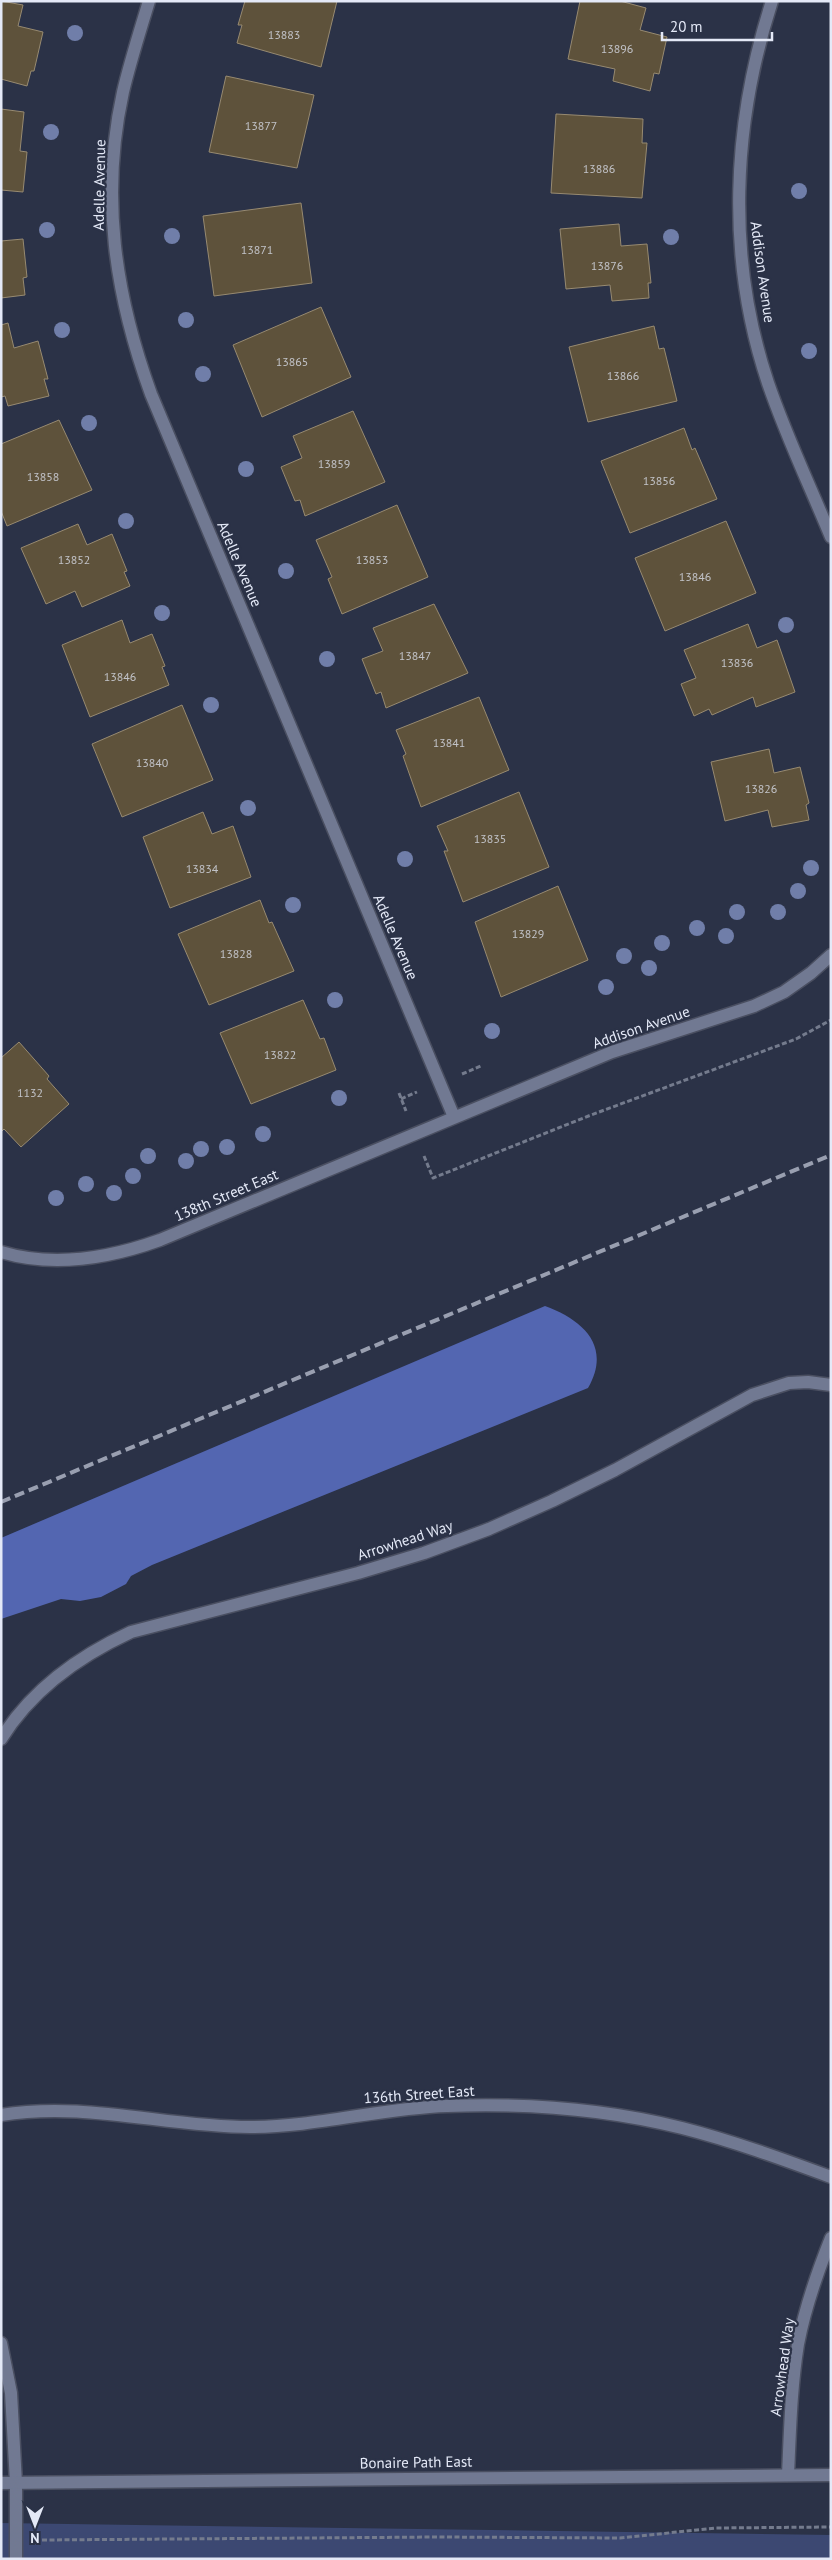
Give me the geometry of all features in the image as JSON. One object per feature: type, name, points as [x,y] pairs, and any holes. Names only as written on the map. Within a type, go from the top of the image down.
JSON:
[{"type":"street","name":"Adelle Avenue","points":[[149,1],[123,94],[114,163],[113,224],[116,268],[124,310],[151,394],[454,1117]]},
{"type":"street","name":"Addison Avenue","points":[[772,1],[751,76],[744,116],[738,206],[741,251],[748,304],[768,383],[831,537]]},
{"type":"street","name":"Addison Avenue","points":[[454,1117],[612,1052],[754,1006],[784,992],[831,956]]},
{"type":"street","name":"138th Street East","points":[[1,1252],[37,1258],[68,1260],[100,1257],[130,1250],[454,1117]]},
{"type":"street","name":"Arrowhead Way","points":[[1,1739],[25,1707],[48,1684],[80,1659],[131,1632],[358,1573],[424,1553],[489,1529],[552,1501],[770,1388],[808,1382],[831,1385]]},
{"type":"street","name":"136th Street East","points":[[1,2115],[55,2110],[92,2111],[208,2126],[251,2127],[446,2106],[505,2105],[564,2109],[623,2116],[681,2128],[738,2144],[831,2176]]},
{"type":"street","name":"Arrowhead Way","points":[[788,2475],[792,2392],[798,2345],[818,2272],[831,2238]]},
{"type":"street","points":[[1,2343],[11,2393],[16,2483],[16,2559]]},
{"type":"street","name":"Bonaire Path East","points":[[1,2482],[831,2475]]},
{"type":"path","points":[[440,1175],[590,1115],[796,1039],[831,1020]]},
{"type":"path","points":[[16,2540],[438,2536],[620,2538],[716,2528],[831,2527]]},
{"type":"shaded area","points":[[545,1306],[571,1319],[590,1336],[595,1347],[597,1359],[595,1373],[588,1388],[152,1565],[131,1576],[126,1584],[101,1597],[80,1601],[61,1599],[1,1619],[1,1538]]},
{"type":"shaded area","points":[[1,2523],[831,2535],[831,2559],[1,2559]]},
{"type":"building","points":[[1,1],[23,5],[18,26],[43,32],[34,71],[31,71],[27,86],[1,79]]},
{"type":"building","points":[[245,1],[337,1],[321,67],[237,43],[242,25],[238,25]]},
{"type":"building","points":[[580,1],[620,1],[646,8],[640,30],[667,37],[659,74],[654,73],[650,91],[613,81],[615,69],[568,59]]},
{"type":"building","points":[[226,76],[314,95],[297,168],[209,152]]},
{"type":"building","points":[[1,109],[24,112],[20,151],[27,152],[23,192],[1,190]]},
{"type":"building","points":[[556,114],[643,119],[642,143],[647,143],[642,198],[551,193]]},
{"type":"building","points":[[301,203],[312,283],[214,296],[203,216]]},
{"type":"building","points":[[619,224],[621,246],[647,244],[651,283],[648,283],[649,298],[612,301],[610,285],[566,289],[560,229]]},
{"type":"building","points":[[23,239],[27,277],[23,278],[25,295],[1,298],[1,241]]},
{"type":"building","points":[[321,307],[351,377],[262,417],[233,345]]},
{"type":"building","points":[[8,323],[14,348],[38,341],[48,379],[44,379],[49,396],[8,406],[5,396],[1,397],[1,325]]},
{"type":"building","points":[[654,326],[659,349],[664,348],[677,401],[588,422],[569,347]]},
{"type":"building","points":[[353,411],[385,482],[305,516],[300,500],[295,501],[281,467],[302,458],[293,436]]},
{"type":"building","points":[[59,420],[92,490],[7,526],[1,511],[1,444]]},
{"type":"building","points":[[684,428],[692,450],[695,448],[717,499],[630,533],[601,461]]},
{"type":"building","points":[[397,505],[428,577],[342,614],[328,579],[332,577],[316,540]]},
{"type":"building","points":[[726,521],[756,593],[665,631],[635,558]]},
{"type":"building","points":[[78,524],[87,545],[112,534],[127,571],[124,572],[130,586],[82,607],[75,591],[46,604],[21,548]]},
{"type":"building","points":[[434,604],[468,673],[386,708],[381,692],[376,694],[362,659],[383,651],[373,628]]},
{"type":"building","points":[[122,620],[130,643],[152,634],[165,666],[162,667],[169,685],[90,717],[62,645]]},
{"type":"building","points":[[748,624],[757,648],[777,640],[795,692],[756,707],[753,697],[712,715],[709,709],[694,716],[681,684],[696,678],[684,650]]},
{"type":"building","points":[[479,697],[509,770],[421,807],[403,756],[406,754],[396,730]]},
{"type":"building","points":[[182,705],[213,780],[122,817],[92,744]]},
{"type":"building","points":[[769,749],[774,773],[800,767],[809,803],[806,805],[809,820],[772,827],[768,810],[725,821],[711,762]]},
{"type":"building","points":[[519,792],[549,867],[463,902],[444,851],[448,851],[437,826]]},
{"type":"building","points":[[203,812],[212,834],[233,826],[251,877],[170,908],[143,837]]},
{"type":"building","points":[[558,886],[588,960],[501,997],[475,922]]},
{"type":"building","points":[[260,900],[269,923],[272,922],[294,971],[209,1005],[178,934]]},
{"type":"building","points":[[303,1000],[320,1039],[324,1038],[336,1070],[251,1104],[220,1033]]},
{"type":"building","points":[[19,1042],[49,1076],[47,1079],[69,1104],[21,1147],[4,1129],[1,1132],[1,1058]]},
{"type":"railway","points":[[1,1502],[831,1155]]}]
